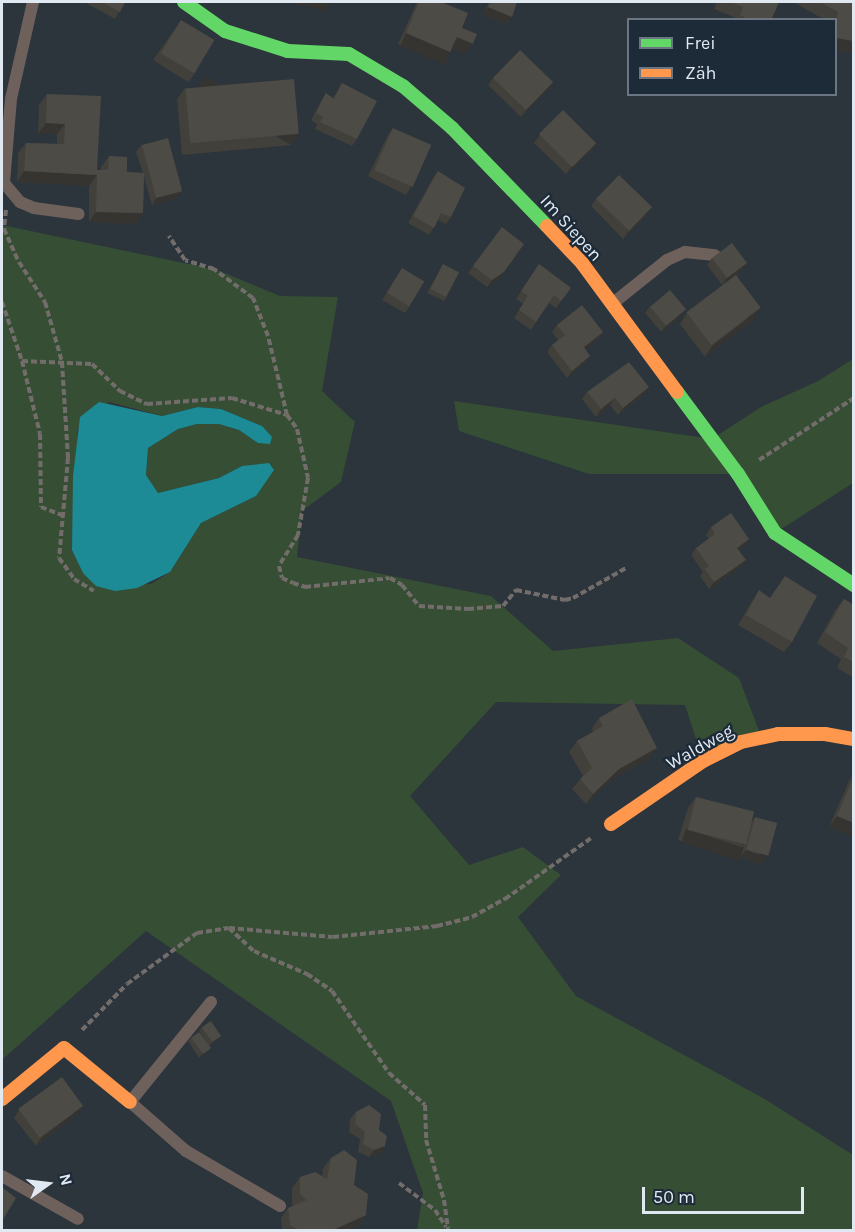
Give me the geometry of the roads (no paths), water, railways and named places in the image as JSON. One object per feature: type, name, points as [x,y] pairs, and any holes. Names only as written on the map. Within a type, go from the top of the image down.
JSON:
[{"type":"street","name":"Im Siepen","points":[[184,2],[225,32],[288,51],[349,54],[403,86],[452,128],[582,263],[738,474],[775,533],[854,585]]},
{"type":"street","name":"Waldweg","points":[[611,824],[703,761],[741,742],[778,734],[825,734],[854,739]]},
{"type":"street","points":[[2,1099],[64,1048],[130,1102]]},
{"type":"lane","points":[[33,2],[11,99],[5,142],[4,183],[8,191],[34,208],[79,214]]},
{"type":"lane","points":[[611,304],[666,260],[685,252],[715,255]]},
{"type":"lane","points":[[211,1002],[130,1102],[186,1151],[280,1206]]},
{"type":"lane","points":[[2,1176],[78,1219]]},
{"type":"water","points":[[99,402],[162,416],[198,407],[221,409],[262,426],[272,437],[270,444],[258,443],[239,430],[219,424],[197,424],[178,429],[148,448],[146,475],[158,493],[219,478],[242,466],[269,463],[274,470],[256,496],[201,523],[170,572],[137,588],[115,591],[96,586],[83,573],[72,550],[73,476],[80,417]]}]
